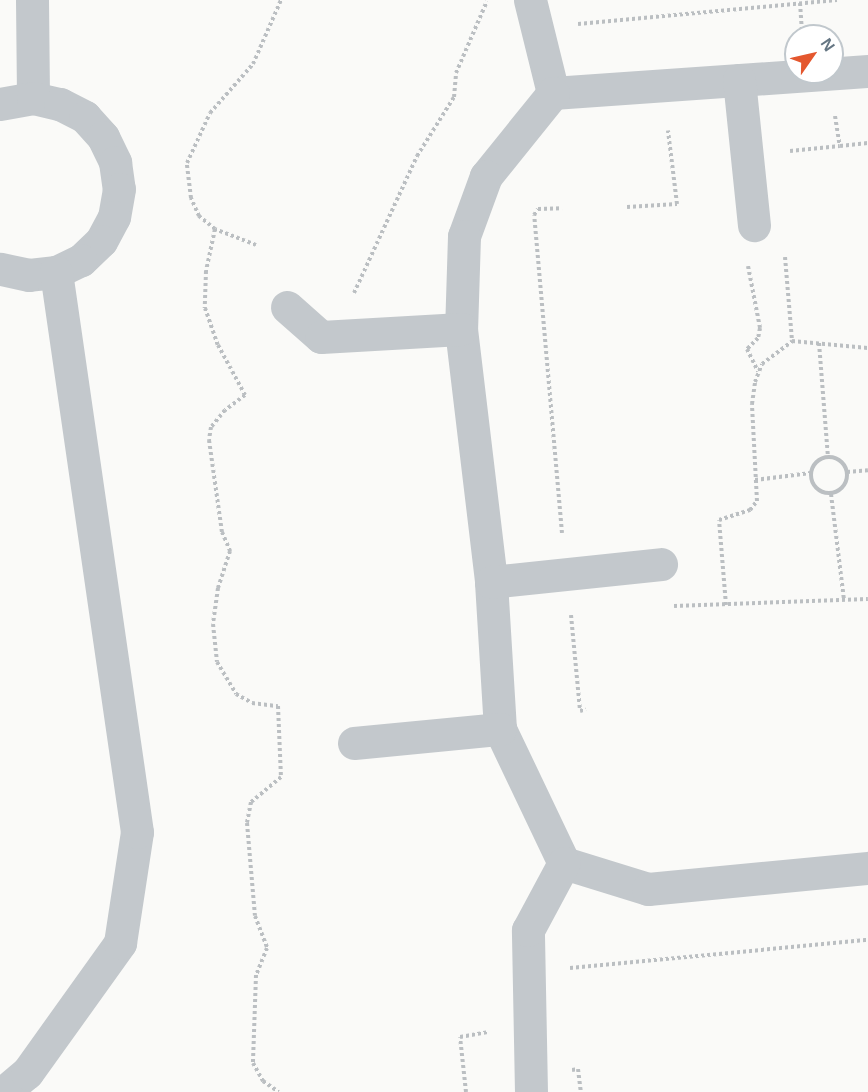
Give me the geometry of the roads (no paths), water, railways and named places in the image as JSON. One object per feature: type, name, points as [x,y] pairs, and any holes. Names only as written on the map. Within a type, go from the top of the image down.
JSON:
[{"type":"lane","points":[[32,0],[33,98]]},
{"type":"lane","points":[[530,0],[553,93]]},
{"type":"lane","points":[[868,71],[553,93],[486,176],[464,236],[461,329],[491,582],[500,729],[564,863],[648,889],[868,868]]},
{"type":"lane","points":[[739,80],[754,225]]},
{"type":"lane","points":[[0,104],[33,98],[60,104],[85,117],[103,137],[117,171],[119,189],[114,216],[101,241],[81,260],[56,272],[29,275],[0,269]]},
{"type":"lane","points":[[4,1092],[27,1073],[120,943],[137,832],[56,272]]},
{"type":"lane","points":[[287,307],[321,337],[461,329]]},
{"type":"lane","points":[[491,582],[662,564]]},
{"type":"lane","points":[[354,743],[500,729]]},
{"type":"lane","points":[[531,1092],[528,930],[564,863]]}]
